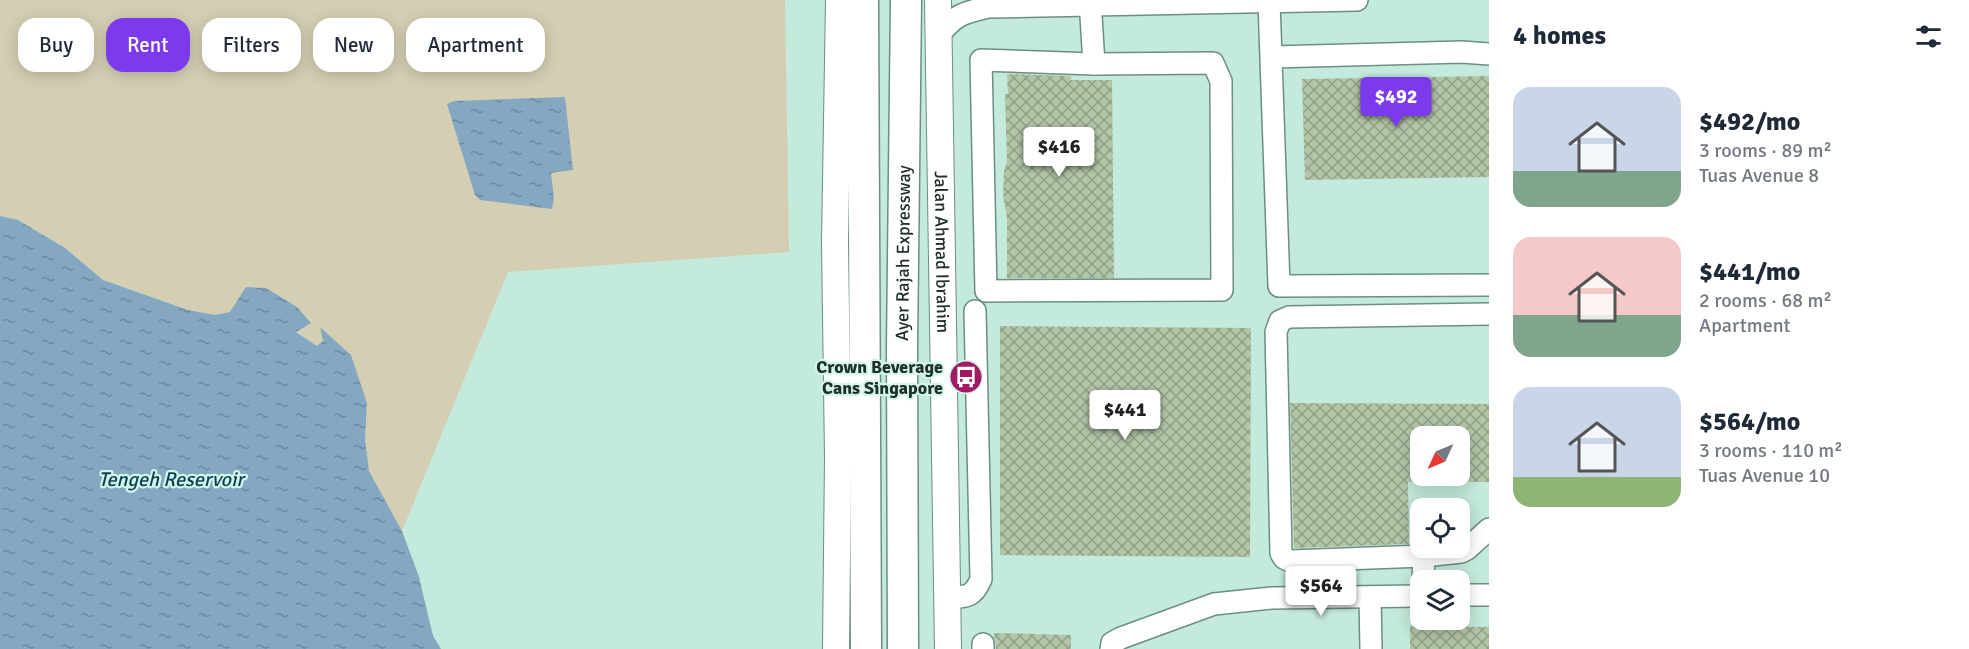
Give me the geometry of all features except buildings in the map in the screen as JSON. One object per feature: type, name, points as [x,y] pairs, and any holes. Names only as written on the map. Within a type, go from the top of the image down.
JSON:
[{"type":"highway","points":[[863,0],[866,649]]},
{"type":"highway","name":"Ayer Rajah Expressway","points":[[903,649],[902,348],[906,0]]},
{"type":"main road","points":[[836,649],[838,457],[835,243],[839,0]]},
{"type":"main road","name":"Jalan Ahmad Ibrahim","points":[[938,0],[948,649]]},
{"type":"street","points":[[938,36],[957,15],[979,3],[1358,0]]},
{"type":"street","points":[[1269,2],[1279,286],[1489,285]]},
{"type":"street","points":[[1091,3],[1094,64]]},
{"type":"street","points":[[1272,57],[1462,52],[1489,54]]},
{"type":"street","points":[[981,60],[1094,64],[1213,63],[1221,81],[1222,290],[986,291],[981,60]]},
{"type":"street","points":[[948,597],[964,597],[972,594],[981,579],[975,311]]},
{"type":"street","points":[[1410,557],[1290,561],[1281,553],[1277,326],[1280,321],[1290,316],[1489,314]]},
{"type":"street","points":[[1470,546],[1489,529]]},
{"type":"street","points":[[1470,595],[1489,595]]},
{"type":"street","points":[[1111,649],[1112,644],[1121,638],[1214,604],[1272,598],[1410,596]]},
{"type":"street","points":[[1370,597],[1371,649]]},
{"type":"shaded area","points":[[0,0],[785,0],[789,252],[508,272],[402,531],[369,471],[365,439],[367,403],[320,328],[324,341],[317,346],[296,331],[230,312],[215,315],[188,310],[103,280],[65,248],[18,220],[0,216]]},
{"type":"water","points":[[565,97],[573,170],[551,173],[554,198],[552,209],[480,200],[475,195],[447,104],[454,101]]},
{"type":"water","name":"Tengeh Reservoir","points":[[0,216],[18,220],[65,248],[103,280],[188,310],[215,315],[230,312],[246,287],[266,288],[297,307],[311,323],[296,332],[317,346],[323,341],[320,327],[351,355],[367,403],[365,439],[369,471],[402,531],[419,577],[433,636],[441,649],[0,649]]},
{"type":"place","name":"Crown Beverage Cans Singapore","points":[[966,377]]}]
